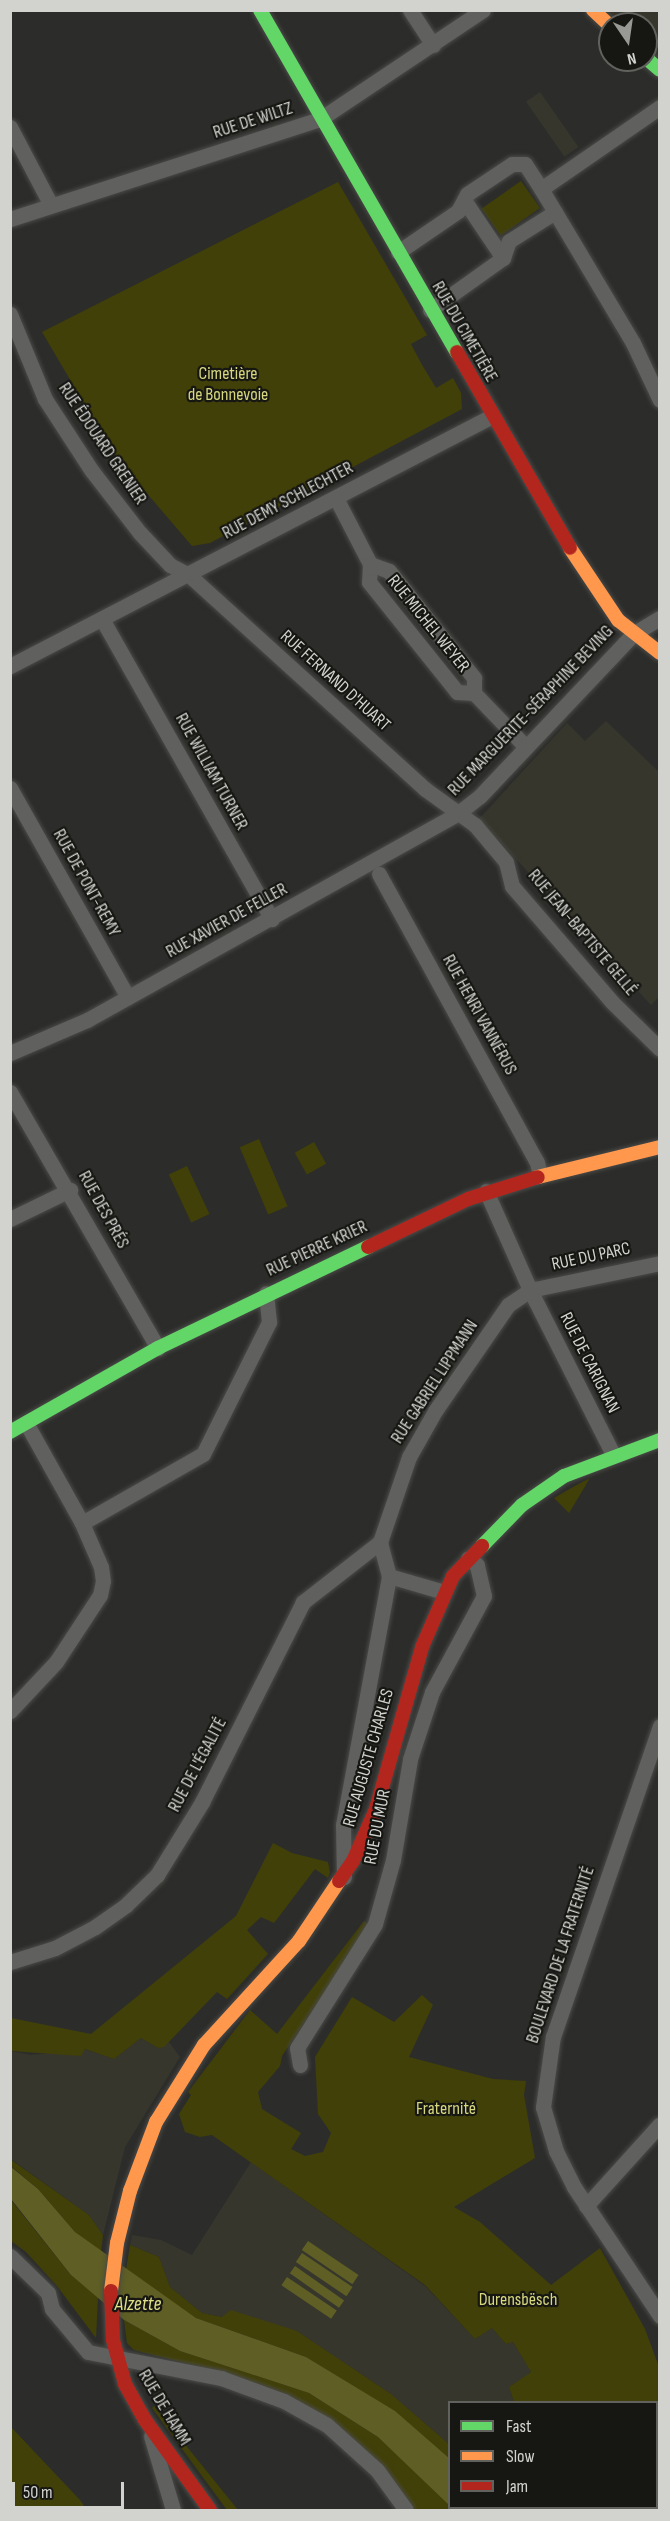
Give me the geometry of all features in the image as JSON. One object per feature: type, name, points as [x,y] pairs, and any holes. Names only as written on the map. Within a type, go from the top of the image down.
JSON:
[{"type":"main road","name":"RUE DU CIMETIÈRE","points":[[260,10],[320,119],[588,580],[610,612],[633,634],[660,653]]},
{"type":"main road","name":"RUE PIERRE KRIER","points":[[10,1432],[158,1348],[266,1293],[486,1191],[660,1147]]},
{"type":"main road","name":"RUE AUGUSTE CHARLES","points":[[117,2243],[130,2191],[156,2122],[204,2045],[299,1941],[344,1878],[376,1809],[408,1687],[444,1592],[468,1558],[522,1505],[564,1476],[614,1454],[659,1440]]},
{"type":"main road","name":"RUE DE HAMM","points":[[117,2243],[111,2320],[116,2357],[146,2420],[210,2511]]},
{"type":"street","points":[[410,10],[433,45]]},
{"type":"street","name":"RUE DE WILTZ","points":[[10,219],[320,119],[483,10]]},
{"type":"street","points":[[541,189],[660,107]]},
{"type":"street","points":[[10,127],[51,205]]},
{"type":"street","points":[[398,252],[458,211],[467,194],[516,163],[525,164],[633,343],[660,400]]},
{"type":"street","points":[[464,200],[503,258]]},
{"type":"street","points":[[430,310],[503,258],[509,241],[555,212]]},
{"type":"street","name":"RUE ÉDOUARD GRENIER","points":[[10,314],[45,399],[92,471],[170,565],[189,575]]},
{"type":"street","name":"RUE DEMY SCHLECHTER","points":[[10,666],[492,416]]},
{"type":"street","name":"RUE MICHEL WEYER","points":[[336,498],[370,564],[369,582],[457,692],[474,693],[524,745]]},
{"type":"street","name":"RUE MICHEL WEYER","points":[[370,564],[389,571],[474,678],[474,693]]},
{"type":"street","name":"RUE FERNAND D'HUART","points":[[189,575],[457,814]]},
{"type":"street","name":"RUE MARGUERITE-SÉRAPHINE BEVING","points":[[457,814],[480,796],[524,745],[633,634],[660,618]]},
{"type":"street","name":"RUE WILLIAM TURNER","points":[[102,619],[272,919]]},
{"type":"street","name":"RUE DE PONT-REMY","points":[[10,788],[128,997]]},
{"type":"street","name":"RUE XAVIER DE FELLER","points":[[10,1053],[77,1025],[272,919],[457,814]]},
{"type":"street","name":"RUE JEAN-BAPTISTE GELLÉ","points":[[457,814],[475,825],[506,862],[512,886],[612,1002],[660,1049]]},
{"type":"street","name":"RUE HENRI VANNÉRUS","points":[[380,874],[537,1162],[540,1176]]},
{"type":"street","name":"RUE DES PRÉS","points":[[10,1092],[70,1190],[158,1348]]},
{"type":"street","points":[[10,1219],[70,1190]]},
{"type":"street","name":"RUE DE CARIGNAN","points":[[486,1191],[530,1290],[614,1454]]},
{"type":"street","name":"RUE DU PARC","points":[[530,1290],[660,1263]]},
{"type":"street","name":"RUE GABRIEL LIPPMANN","points":[[380,1542],[409,1457],[435,1411],[508,1305],[530,1290]]},
{"type":"street","points":[[82,1523],[203,1454],[269,1322],[266,1293]]},
{"type":"street","points":[[10,1711],[56,1662],[100,1595],[101,1567],[82,1523],[26,1423]]},
{"type":"street","points":[[344,1878],[343,1825],[389,1576],[380,1542]]},
{"type":"street","name":"RUE DE L'ÉGALITÉ","points":[[10,1962],[55,1948],[95,1927],[126,1905],[157,1875],[202,1802],[303,1602],[380,1542]]},
{"type":"street","name":"RUE DU MUR","points":[[300,2065],[297,2048],[375,1924],[393,1860],[410,1759],[432,1692],[484,1596],[477,1565],[468,1558]]},
{"type":"street","points":[[389,1576],[444,1592]]},
{"type":"street","name":"BOULEVARD DE LA FRATERNITÉ","points":[[660,1726],[553,2036],[544,2076],[543,2108],[556,2151],[586,2206],[660,2316]]},
{"type":"street","points":[[586,2206],[660,2124]]},
{"type":"street","points":[[10,2256],[48,2293],[52,2309],[82,2348],[221,2379],[284,2401],[327,2425],[344,2440],[377,2470],[406,2511]]},
{"type":"street","points":[[146,2420],[174,2511]]},
{"type":"shaded area","points":[[593,11],[659,11],[659,70],[658,12],[598,12],[598,15]]},
{"type":"shaded area","points":[[540,92],[578,147],[565,157],[526,102]]},
{"type":"shaded area","points":[[606,721],[659,772],[660,996],[651,1005],[479,819],[567,723],[585,741]]},
{"type":"shaded area","points":[[141,2038],[158,2048],[169,2042],[180,2057],[125,2147],[103,2235],[89,2215],[11,2159],[10,2051],[31,2055],[84,2049],[114,2059]]},
{"type":"shaded area","points":[[251,2162],[425,2286],[475,2339],[492,2328],[506,2344],[513,2342],[531,2372],[509,2387],[514,2401],[448,2401],[448,2443],[391,2394],[297,2331],[202,2313],[170,2287],[159,2257],[130,2245],[132,2235],[161,2240],[192,2255]]},
{"type":"green space","points":[[521,181],[540,208],[501,236],[482,209]]},
{"type":"green space","name":"Cimetière de Bonnevoie","points":[[338,182],[427,335],[411,344],[421,363],[436,388],[453,378],[461,393],[462,409],[210,543],[192,546],[115,456],[42,332]]},
{"type":"green space","points":[[259,1139],[288,1206],[268,1214],[240,1147]]},
{"type":"green space","points":[[314,1142],[326,1164],[307,1175],[295,1153]]},
{"type":"green space","points":[[187,1166],[209,1214],[191,1222],[169,1174]]},
{"type":"green space","points":[[590,1478],[569,1513],[554,1498],[573,1487]]},
{"type":"green space","points":[[273,1843],[292,1853],[328,1862],[330,1872],[328,1878],[315,1869],[274,1923],[261,1917],[247,1930],[268,1954],[227,1999],[217,1992],[164,2047],[158,2048],[141,2038],[114,2059],[85,2049],[81,2056],[11,2051],[11,2018],[91,2034],[236,1916]]},
{"type":"green space","points":[[364,1921],[369,1925],[282,2056],[280,2066],[258,2092],[262,2109],[301,2133],[291,2149],[305,2156],[323,2152],[331,2133],[318,2114],[315,2057],[352,1997],[394,2022],[422,1995],[433,2005],[409,2057],[493,2079],[526,2081],[524,2095],[535,2158],[454,2207],[480,2222],[551,2285],[600,2248],[645,2329],[659,2367],[659,2510],[623,2509],[658,2509],[658,2401],[514,2401],[509,2387],[531,2372],[513,2342],[506,2344],[492,2328],[475,2339],[425,2285],[212,2135],[200,2137],[185,2132],[179,2114],[191,2095],[188,2092],[250,2010],[277,2034]]},
{"type":"green space","points":[[10,2159],[89,2215],[103,2235],[101,2253],[75,2232],[38,2189],[11,2166]]},
{"type":"green space","points":[[10,2199],[71,2275],[98,2297],[96,2338],[57,2286],[26,2252],[11,2241]]},
{"type":"green space","points":[[130,2245],[159,2257],[170,2287],[202,2313],[222,2317],[231,2310],[297,2331],[391,2394],[448,2443],[448,2457],[394,2411],[306,2357],[196,2318],[126,2270]]},
{"type":"green space","points":[[124,2320],[180,2351],[309,2393],[378,2437],[446,2499],[448,2509],[453,2510],[413,2510],[332,2421],[220,2372],[134,2350],[127,2343]]},
{"type":"green space","points":[[154,2406],[238,2510],[227,2510],[152,2408]]},
{"type":"green space","points":[[11,2427],[80,2500],[87,2510],[11,2510]]},
{"type":"water","name":"Alzette","points":[[10,2166],[38,2189],[75,2232],[196,2318],[306,2357],[395,2411],[448,2457],[448,2504],[378,2437],[309,2393],[180,2351],[124,2320],[71,2275],[11,2199]]},
{"type":"water","points":[[308,2241],[359,2275],[352,2284],[302,2250]]},
{"type":"water","points":[[302,2253],[353,2287],[346,2296],[296,2262]]},
{"type":"water","points":[[295,2266],[344,2300],[339,2308],[290,2273]]},
{"type":"water","points":[[287,2277],[337,2311],[331,2319],[281,2285]]},
{"type":"traffic: fast","points":[[260,10],[457,352]]},
{"type":"traffic: fast","points":[[10,1432],[158,1348],[368,1247]]},
{"type":"traffic: fast","points":[[482,1546],[522,1505],[564,1476],[660,1440]]},
{"type":"traffic: slow","points":[[593,10],[598,15]]},
{"type":"traffic: slow","points":[[570,548],[618,620],[660,653]]},
{"type":"traffic: slow","points":[[538,1177],[660,1147]]},
{"type":"traffic: slow","points":[[111,2291],[117,2243],[130,2191],[156,2122],[204,2045],[299,1941],[339,1881]]},
{"type":"traffic: jam","points":[[457,352],[570,548]]},
{"type":"traffic: jam","points":[[368,1247],[468,1199],[538,1177]]},
{"type":"traffic: jam","points":[[339,1881],[353,1861],[376,1809],[422,1647],[453,1576],[482,1546]]},
{"type":"traffic: jam","points":[[111,2291],[113,2340],[125,2384],[145,2420],[210,2510]]},
{"type":"park label","name":"Fraternité","points":[[446,2109]]},
{"type":"park label","name":"Durensbësch","points":[[518,2300]]}]
